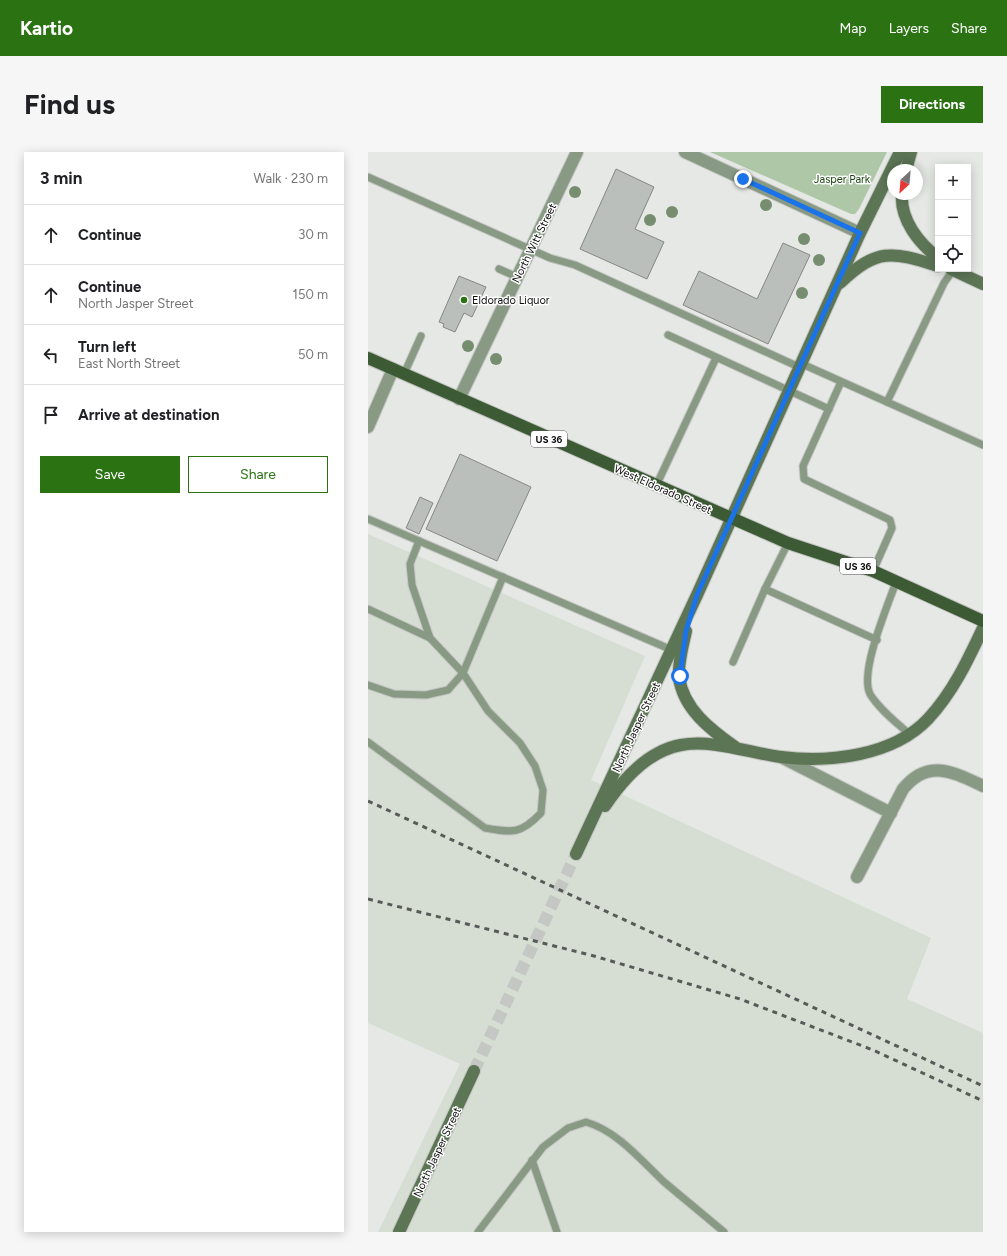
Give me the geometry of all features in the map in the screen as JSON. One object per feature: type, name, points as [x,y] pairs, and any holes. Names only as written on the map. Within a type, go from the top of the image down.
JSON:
[{"type":"main road","name":"West Eldorado Street","points":[[368,358],[788,543],[873,572],[983,621]]},
{"type":"street","name":"North Witt Street","points":[[459,399],[577,152]]},
{"type":"street","points":[[684,152],[860,233]]},
{"type":"street","name":"North Jasper Street","points":[[900,152],[835,287],[672,650],[579,849],[596,819],[621,784],[646,761],[663,750],[682,744],[706,744],[781,757],[816,760],[842,758],[866,753],[889,745],[908,734],[927,720],[949,693],[983,628]]},
{"type":"street","points":[[908,164],[911,152]]},
{"type":"street","points":[[902,200],[906,219],[918,238],[935,255]]},
{"type":"street","points":[[835,287],[868,260],[883,255],[900,255],[935,265]]},
{"type":"street","points":[[957,272],[983,284]]},
{"type":"street","points":[[368,427],[398,372]]},
{"type":"street","points":[[697,595],[686,631],[680,676],[684,695],[697,714],[712,731],[738,749]]},
{"type":"street","points":[[781,757],[891,813]]},
{"type":"street","points":[[857,877],[903,789],[914,777],[924,772],[942,770],[952,772],[983,786]]},
{"type":"street","name":"North Jasper Street","points":[[399,1232],[474,1072]]},
{"type":"lane","points":[[368,177],[550,258],[575,265],[983,445]]},
{"type":"lane","points":[[499,269],[517,277]]},
{"type":"lane","points":[[887,402],[950,272]]},
{"type":"lane","points":[[668,335],[829,409]]},
{"type":"lane","points":[[398,372],[421,336]]},
{"type":"lane","points":[[656,486],[716,358]]},
{"type":"lane","points":[[841,382],[803,466],[804,479],[890,520],[892,528],[873,572]]},
{"type":"lane","points":[[368,519],[672,650]]},
{"type":"lane","points":[[419,541],[410,564],[412,585],[430,638]]},
{"type":"lane","points":[[733,662],[765,589],[788,543]]},
{"type":"lane","points":[[368,685],[394,694],[426,695],[448,690],[463,673],[503,577]]},
{"type":"lane","points":[[896,582],[868,671],[867,683],[870,692],[880,707],[908,734]]},
{"type":"lane","points":[[765,589],[877,640]]},
{"type":"lane","points":[[368,609],[430,638],[463,673],[488,711],[520,743],[535,766],[543,790],[541,813],[528,827],[507,832],[485,828],[368,742]]},
{"type":"lane","points":[[478,1232],[543,1147],[568,1128],[586,1122],[596,1124],[621,1141],[664,1182],[724,1232]]},
{"type":"lane","points":[[532,1160],[557,1232]]},
{"type":"shaded area","points":[[368,534],[645,656],[591,780],[931,938],[907,999],[983,1033],[983,1232],[378,1232],[460,1064],[368,1023]]},
{"type":"green space","name":"Jasper Park","points":[[710,152],[887,152],[859,209],[855,214],[851,214]]},
{"type":"building","points":[[616,169],[654,187],[635,229],[664,242],[647,279],[580,249]]},
{"type":"building","points":[[783,243],[810,255],[768,344],[683,305],[699,271],[757,299]]},
{"type":"building","name":"Eldorado Liquor","points":[[459,276],[486,287],[472,317],[464,313],[455,332],[443,327],[444,324],[439,322]]},
{"type":"building","points":[[460,454],[531,487],[497,561],[426,529]]},
{"type":"building","points":[[420,497],[433,503],[419,534],[406,528]]},
{"type":"tunnel","points":[[474,1071],[576,854]]},
{"type":"railway","points":[[368,801],[983,1086]]},
{"type":"railway","points":[[368,899],[594,956],[740,999],[873,1050],[983,1101]]},
{"type":"place","name":"Eldorado Liquor","points":[[464,300]]},
{"type":"route","points":[[680,676],[681,659],[686,631],[697,595],[730,518],[860,233],[743,179]]}]
